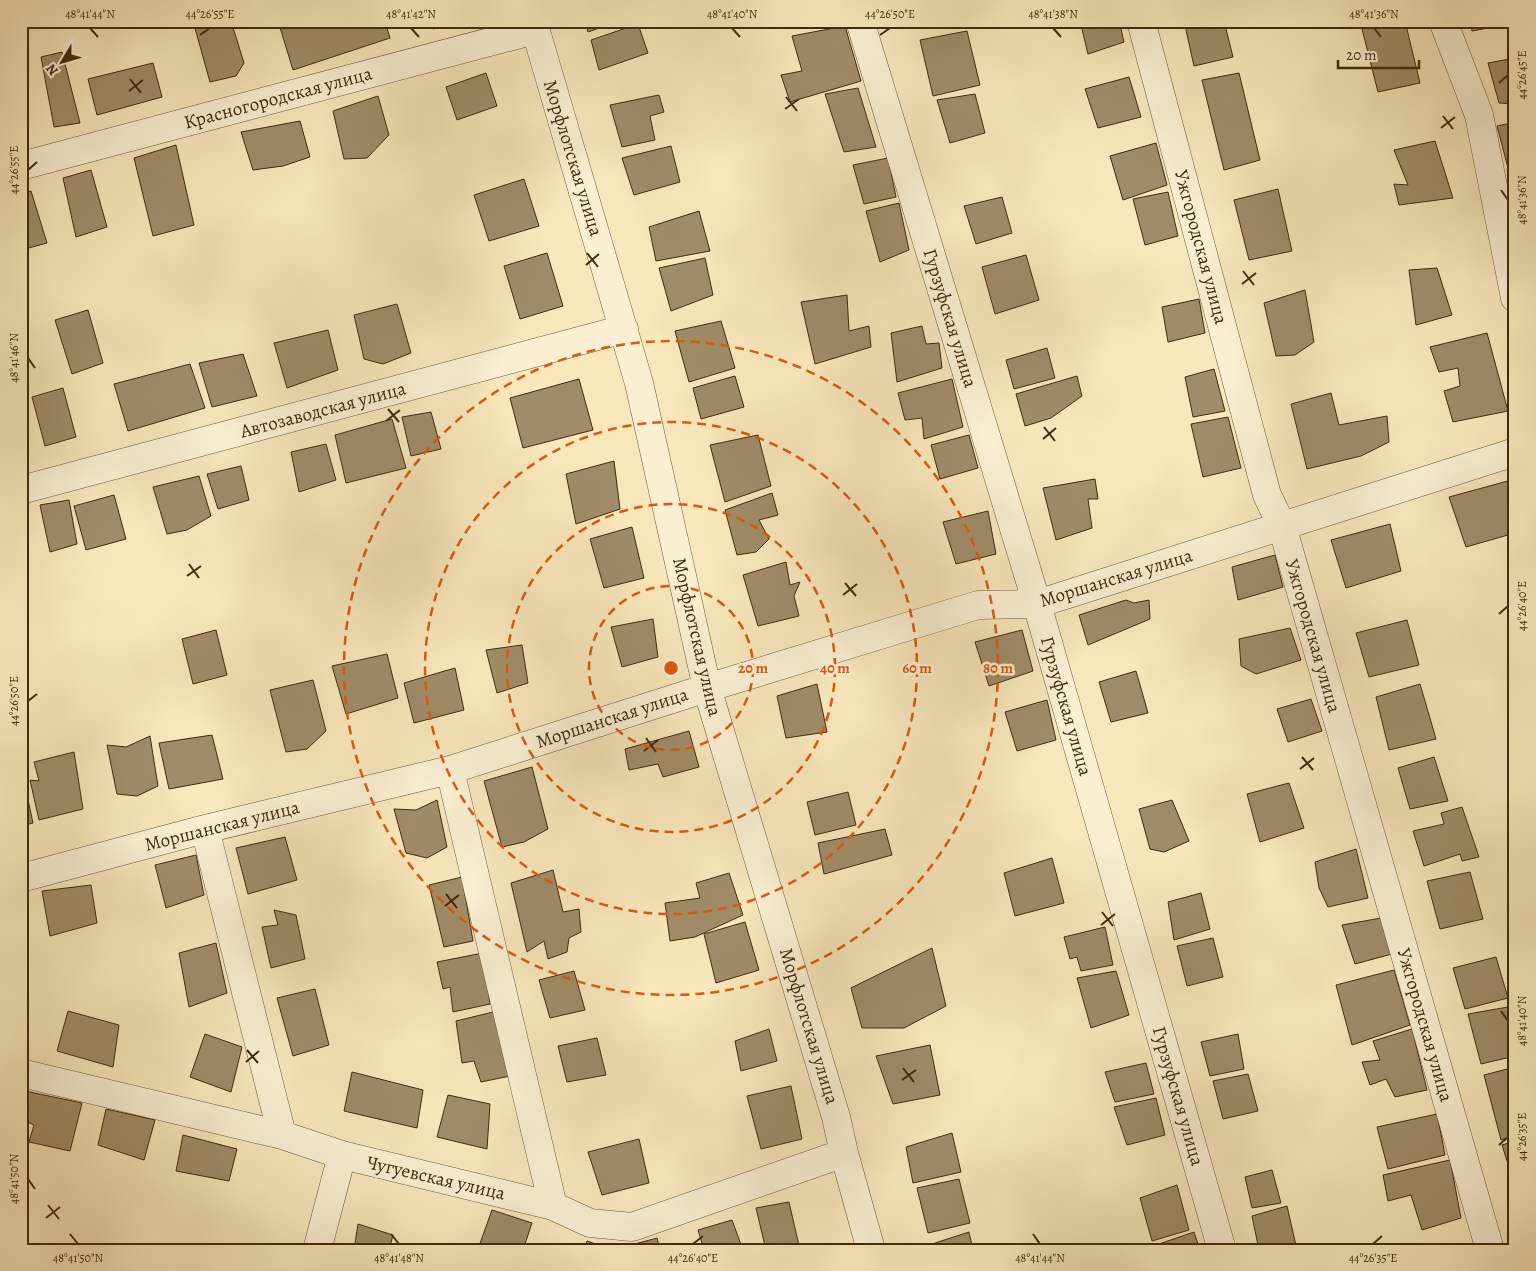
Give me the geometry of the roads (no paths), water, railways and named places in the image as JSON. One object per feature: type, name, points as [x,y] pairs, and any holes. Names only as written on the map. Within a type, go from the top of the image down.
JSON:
[{"type":"street","name":"Гурзуфская улица","points":[[860,21],[1037,604],[1222,1250]]},
{"type":"street","name":"Ужгородская улица","points":[[1141,21],[1267,494],[1282,526],[1490,1250]]},
{"type":"street","points":[[1443,21],[1479,115],[1515,298]]},
{"type":"street","name":"Красногородская улица","points":[[21,166],[534,26]]},
{"type":"street","name":"Морфлотская улица","points":[[534,26],[639,383],[707,688],[836,1117],[871,1250]]},
{"type":"street","name":"Автозаводская улица","points":[[21,490],[624,329]]},
{"type":"street","name":"Моршанская улица","points":[[21,878],[205,828],[450,770],[707,688],[978,606],[1037,604],[1515,452]]},
{"type":"street","points":[[450,770],[553,1206]]},
{"type":"street","points":[[205,828],[282,1135]]},
{"type":"street","name":"Чугуевская улица","points":[[21,1073],[282,1135],[342,1155],[553,1206],[590,1224],[632,1227],[844,1153]]},
{"type":"street","points":[[317,1250],[342,1155]]}]
